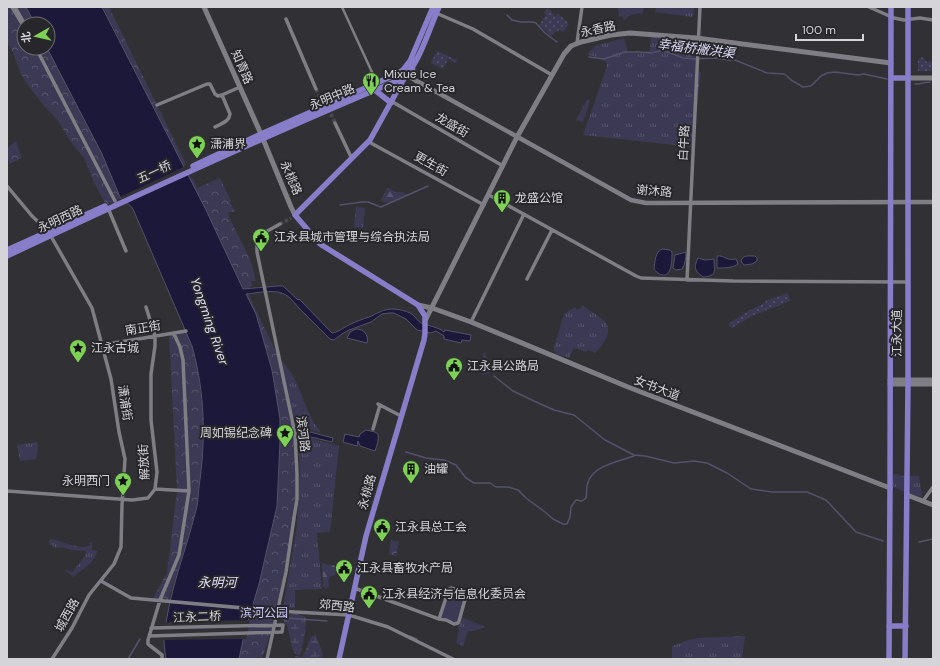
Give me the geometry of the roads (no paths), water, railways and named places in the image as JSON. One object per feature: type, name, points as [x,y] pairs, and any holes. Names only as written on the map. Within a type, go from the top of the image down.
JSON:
[{"type":"main road","name":"知青路","points":[[204,7],[262,136]]},
{"type":"main road","name":"永明中路","points":[[328,110],[377,84],[406,75],[433,7]]},
{"type":"main road","name":"永明中路","points":[[410,62],[439,7]]},
{"type":"main road","name":"江永大道","points":[[889,659],[891,7]]},
{"type":"main road","name":"江永大道","points":[[905,659],[908,382],[908,7]]},
{"type":"main road","name":"永香路","points":[[425,321],[517,137],[564,54],[571,46],[581,42],[630,33],[700,38],[891,63]]},
{"type":"main road","points":[[398,89],[393,80],[410,62]]},
{"type":"main road","points":[[293,216],[369,142],[406,75]]},
{"type":"main road","points":[[891,78],[933,78]]},
{"type":"main road","name":"永明中路","points":[[195,167],[262,136],[375,90],[393,80]]},
{"type":"main road","points":[[375,90],[391,102]]},
{"type":"main road","name":"永桃路","points":[[262,136],[291,207],[293,216],[320,244],[418,305],[425,316],[425,333],[366,536],[339,659]]},
{"type":"main road","name":"五一桥","points":[[122,200],[195,167]]},
{"type":"main road","name":"永明西路","points":[[7,256],[49,233],[116,201],[122,200]]},
{"type":"main road","name":"永明西路","points":[[7,250],[108,208],[122,200]]},
{"type":"main road","name":"女书大道","points":[[418,305],[432,308],[472,322],[628,387],[890,488]]},
{"type":"main road","points":[[890,382],[933,380]]},
{"type":"main road","points":[[908,382],[933,384]]},
{"type":"main road","points":[[907,495],[933,505]]},
{"type":"main road","points":[[889,626],[906,626]]},
{"type":"street","points":[[12,7],[17,16]]},
{"type":"street","points":[[342,7],[377,84]]},
{"type":"street","points":[[577,43],[582,7]]},
{"type":"street","name":"白牛路","points":[[687,280],[700,38],[700,7]]},
{"type":"street","points":[[869,7],[894,18],[904,20],[920,18],[933,20]]},
{"type":"street","points":[[436,14],[473,29],[552,76]]},
{"type":"street","points":[[286,19],[316,89]]},
{"type":"street","points":[[40,56],[116,201]]},
{"type":"street","points":[[410,62],[413,76],[416,81]]},
{"type":"street","name":"谢沐路","points":[[406,75],[631,200],[646,203],[933,202]]},
{"type":"street","points":[[398,89],[407,81],[416,81]]},
{"type":"street","points":[[157,105],[207,84],[212,86],[215,94],[218,96],[240,88]]},
{"type":"street","points":[[215,127],[226,122],[230,116],[222,95]]},
{"type":"street","points":[[320,98],[328,110]]},
{"type":"street","name":"龙盛街","points":[[391,102],[503,166]]},
{"type":"street","points":[[335,123],[352,159]]},
{"type":"street","name":"更生街","points":[[369,142],[484,205]]},
{"type":"street","name":"潇浦街","points":[[7,186],[32,216],[49,233],[92,308],[111,379],[119,432],[125,459],[121,547],[114,564],[101,581]]},
{"type":"street","points":[[489,195],[641,278],[687,280],[908,282]]},
{"type":"street","points":[[108,208],[126,251]]},
{"type":"street","points":[[472,322],[524,214]]},
{"type":"street","name":"滨河路","points":[[267,659],[286,572],[297,499],[296,443],[294,429],[257,252],[257,241],[260,235],[280,224]]},
{"type":"street","points":[[527,279],[552,230]]},
{"type":"street","name":"解放街","points":[[7,491],[132,500],[148,498],[155,489],[157,472],[151,420],[151,382],[155,336],[146,307]]},
{"type":"street","name":"南正街","points":[[102,345],[186,331]]},
{"type":"street","points":[[162,659],[162,654],[148,644],[148,640],[160,600],[178,555],[189,492],[183,360],[180,347],[174,334]]},
{"type":"street","points":[[373,429],[379,405],[401,416]]},
{"type":"street","points":[[923,501],[933,487]]},
{"type":"street","points":[[155,489],[189,492]]},
{"type":"street","name":"郊西路","points":[[101,581],[131,598],[258,610],[349,615],[388,627],[453,659]]},
{"type":"street","name":"城西路","points":[[52,659],[72,628],[89,595],[101,581]]},
{"type":"street","points":[[354,588],[439,619],[446,620],[454,624],[458,622],[467,598],[466,596],[454,589],[449,589],[439,619]]},
{"type":"street","points":[[273,632],[282,632],[283,624],[274,625]]},
{"type":"street","name":"江永二桥","points":[[151,628],[274,625]]},
{"type":"street","name":"江永二桥","points":[[149,636],[273,632]]},
{"type":"water","name":"永明河","points":[[26,7],[102,7],[206,210],[243,289],[283,286],[298,300],[299,299],[332,333],[384,310],[391,309],[403,310],[410,313],[421,323],[444,332],[445,330],[471,335],[470,341],[462,340],[461,343],[444,339],[444,336],[436,331],[431,333],[417,330],[406,319],[394,313],[389,313],[382,314],[371,322],[349,330],[334,340],[330,339],[290,298],[285,295],[274,292],[246,294],[256,314],[272,370],[280,419],[280,442],[277,506],[259,584],[245,631],[239,659],[166,659],[164,638],[167,617],[176,578],[197,508],[203,452],[203,416],[200,381],[192,346],[133,209],[120,197],[102,154],[51,56],[56,56],[56,16],[31,16]]},
{"type":"water","points":[[662,249],[670,250],[672,252],[672,263],[670,270],[664,275],[659,274],[654,269],[658,252]]},
{"type":"water","points":[[686,252],[686,259],[682,269],[676,270],[673,268],[675,255]]},
{"type":"water","points":[[717,256],[736,259],[738,264],[731,267],[717,268]]},
{"type":"water","points":[[755,256],[757,261],[752,264],[744,265],[741,261],[744,257]]},
{"type":"water","points":[[698,258],[705,260],[714,259],[713,274],[703,277],[698,273],[695,267]]},
{"type":"water","points":[[356,329],[361,330],[367,335],[367,343],[347,338],[350,332]]},
{"type":"water","points":[[300,428],[333,438],[332,442],[299,433]]},
{"type":"water","points":[[366,430],[378,434],[375,451],[360,446],[358,441],[357,446],[343,442],[345,434],[359,437],[360,434]]},
{"type":"waterway","name":"幸福桥撇洪渠","points":[[507,15],[512,20],[536,23],[545,33],[557,42]]},
{"type":"waterway","name":"幸福桥撇洪渠","points":[[589,57],[604,59],[625,52],[651,53],[660,51],[668,52],[683,58],[715,58],[735,60],[767,73],[784,74],[803,87],[811,86],[821,76],[827,73],[835,72],[858,75],[864,74],[887,79]]},
{"type":"waterway","name":"幸福桥撇洪渠","points":[[915,84],[930,82]]},
{"type":"waterway","points":[[340,205],[368,202],[381,207],[428,186]]},
{"type":"waterway","points":[[494,376],[513,391],[554,410],[574,415],[605,440],[634,455],[674,463],[694,461],[707,463],[727,473],[751,489],[772,492],[807,492],[826,500],[856,532],[883,541]]},
{"type":"waterway","points":[[406,452],[426,458],[444,460],[456,465],[466,478],[474,483],[490,483],[496,487],[508,487],[518,490],[553,519],[563,524],[567,524],[570,517],[571,507],[576,500],[582,501],[586,498],[588,482],[595,472],[614,462],[634,456]]},
{"type":"waterway","points":[[919,542],[933,539]]},
{"type":"waterway","points":[[286,618],[327,621]]},
{"type":"waterway","points":[[410,636],[417,639]]},
{"type":"waterway","points":[[128,659],[140,639]]},
{"type":"tunnel","points":[[316,89],[320,98]]},
{"type":"tunnel","points":[[331,114],[335,123]]},
{"type":"tunnel","points":[[280,224],[291,218]]},
{"type":"place","name":"Mixue Ice Cream & Tea","points":[[371,96]]},
{"type":"place","name":"潇浦界","points":[[197,159]]},
{"type":"place","name":"龙盛公馆","points":[[502,213]]},
{"type":"place","name":"江永县城市管理与综合执法局","points":[[261,252]]},
{"type":"place","name":"江永古城","points":[[78,363]]},
{"type":"place","name":"江永县公路局","points":[[454,381]]},
{"type":"place","name":"周如锡纪念碑","points":[[285,448]]},
{"type":"place","name":"油罐","points":[[411,484]]},
{"type":"place","name":"永明西门","points":[[123,496]]},
{"type":"place","name":"江永县总工会","points":[[382,542]]},
{"type":"place","name":"江永县畜牧水产局","points":[[344,583]]},
{"type":"place","name":"江永县经济与信息化委员会","points":[[369,609]]},
{"type":"water label","name":"Yongming River","points":[[210,321]]},
{"type":"park label","name":"滨河公园","points":[[264,613]]}]
